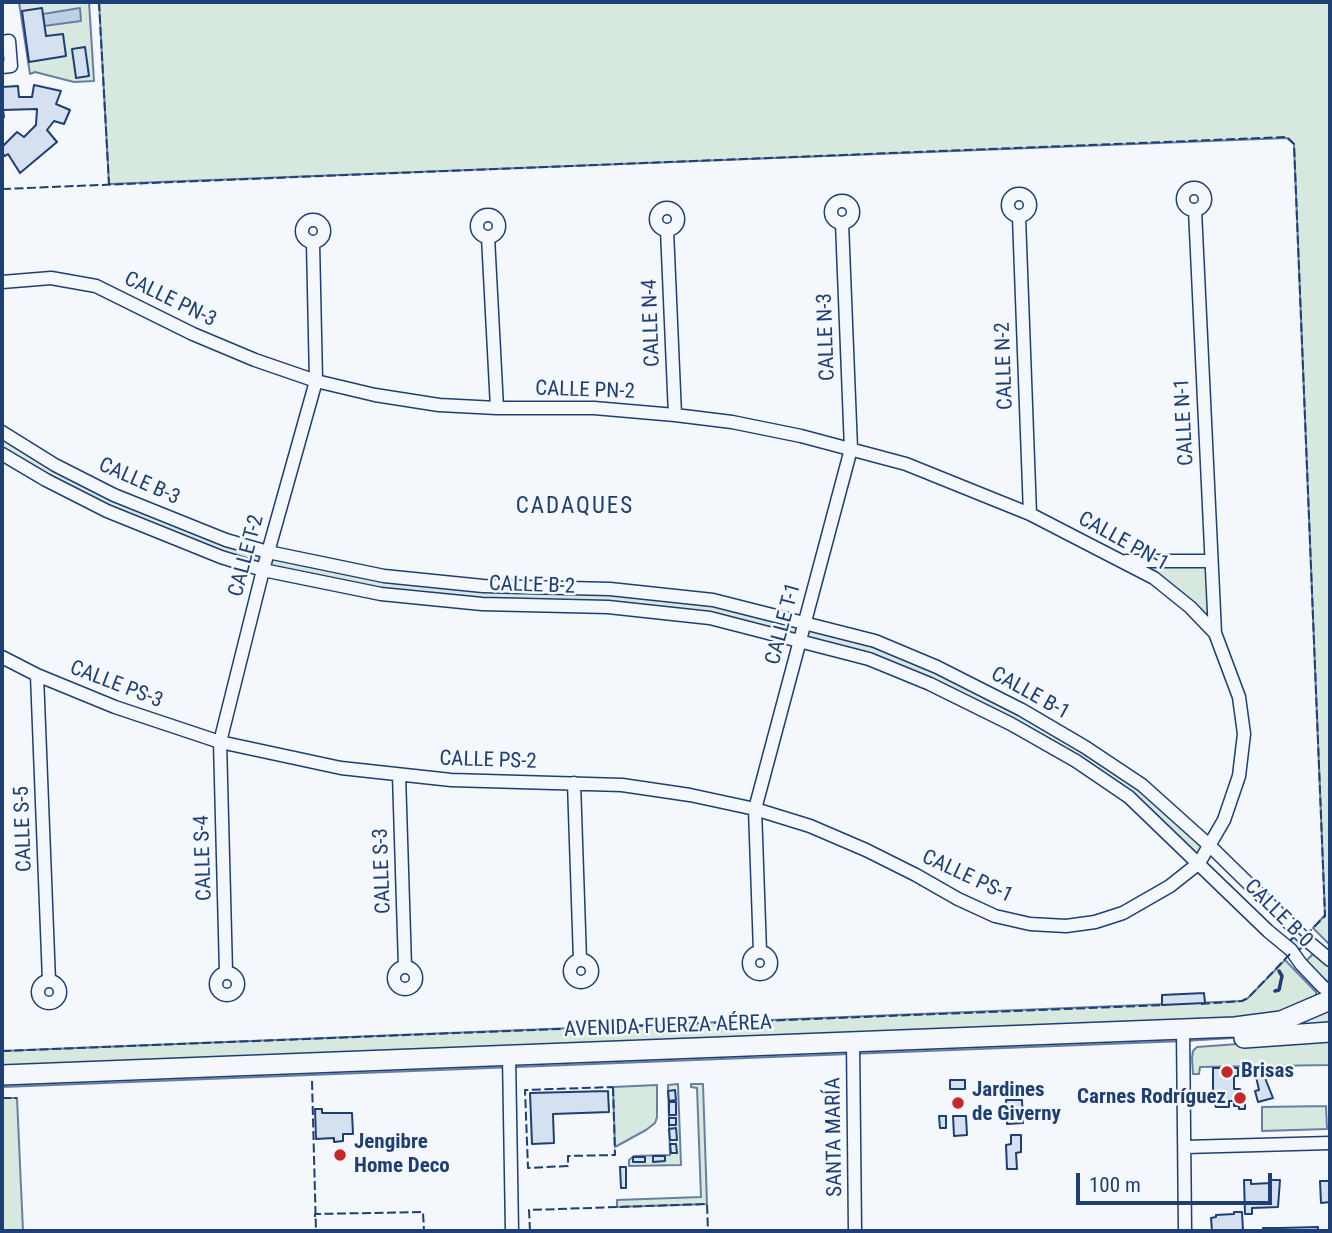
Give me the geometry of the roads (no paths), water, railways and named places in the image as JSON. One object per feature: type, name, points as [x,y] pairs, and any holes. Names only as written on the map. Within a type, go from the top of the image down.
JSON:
[{"type":"main road","name":"AVENIDA FUERZA AÉREA","points":[[1184,1035],[1281,1021],[1330,1000]]},
{"type":"main road","name":"AVENIDA FUERZA AÉREA","points":[[2,1087],[509,1062],[1184,1035],[1330,1032]]},
{"type":"main road","name":"AVENIDA FUERZA AÉREA","points":[[2,1075],[509,1062]]},
{"type":"street","points":[[2,42],[9,41],[11,66],[2,67]]},
{"type":"street","name":"CALLE N-1","points":[[1195,210],[1214,633]]},
{"type":"street","name":"CALLE N-2","points":[[1019,217],[1030,514]]},
{"type":"street","name":"CALLE N-3","points":[[842,223],[851,449]]},
{"type":"street","name":"CALLE N-4","points":[[667,230],[675,415]]},
{"type":"street","points":[[488,237],[497,408]]},
{"type":"street","name":"CALLE T-2","points":[[220,742],[262,570],[316,381],[313,243]]},
{"type":"street","name":"CALLE PN-3","points":[[2,282],[51,278],[96,286],[193,334],[255,360],[316,381]]},
{"type":"street","name":"CALLE PN-2","points":[[316,381],[439,405],[594,408],[732,422],[851,449]]},
{"type":"street","name":"CALLE B-3","points":[[2,432],[55,465],[114,495],[226,540],[268,552]]},
{"type":"street","name":"CALLE PN-1","points":[[851,449],[906,464],[1030,514],[1124,561],[1154,578],[1189,607],[1214,633],[1239,696],[1244,734],[1239,776],[1224,820],[1199,863]]},
{"type":"street","name":"CALLE T-1","points":[[760,952],[755,809],[851,449]]},
{"type":"street","name":"CALLE B-3","points":[[2,454],[46,480],[107,510],[221,557],[262,570]]},
{"type":"street","points":[[46,480],[55,465]]},
{"type":"street","name":"CALLE B-2","points":[[268,552],[384,576],[483,586],[610,589],[713,600],[805,621]]},
{"type":"street","points":[[1124,561],[1210,561]]},
{"type":"street","name":"CALLE B-2","points":[[262,570],[381,594],[482,604],[608,607],[710,618],[800,639]]},
{"type":"street","name":"CALLE B-1","points":[[805,621],[875,641],[937,667],[1022,710],[1142,785],[1210,846]]},
{"type":"street","name":"CALLE B-1","points":[[800,639],[869,659],[930,684],[1012,724],[1076,761],[1129,797],[1199,863]]},
{"type":"street","name":"CALLE PS-3","points":[[2,657],[37,675],[116,707],[220,742]]},
{"type":"street","name":"CALLE S-5","points":[[37,675],[49,981]]},
{"type":"street","points":[[1012,724],[1022,710]]},
{"type":"street","name":"CALLE PS-2","points":[[220,742],[341,768],[451,780],[622,785],[690,794],[755,809]]},
{"type":"street","name":"CALLE S-4","points":[[220,742],[226,972]]},
{"type":"street","name":"CALLE S-3","points":[[399,775],[405,967]]},
{"type":"street","points":[[574,783],[580,960]]},
{"type":"street","name":"CALLE PS-1","points":[[755,809],[810,827],[866,850],[995,916],[1030,924],[1066,926],[1095,922],[1122,913],[1170,887],[1199,863]]},
{"type":"street","name":"CALLE B-0","points":[[1210,846],[1330,960]]},
{"type":"street","name":"CALLE B-0","points":[[1199,863],[1330,991]]},
{"type":"street","points":[[1184,1035],[1185,1231]]},
{"type":"street","name":"SANTA MARÍA","points":[[853,1048],[855,1231]]},
{"type":"street","points":[[509,1062],[512,1231]]},
{"type":"street","points":[[1185,1147],[1330,1143]]},
{"type":"water","points":[[80,8],[81,21],[44,26],[43,14]]},
{"type":"place","name":"Brisas","points":[[1227,1072]]},
{"type":"place","name":"Carnes Rodríguez","points":[[1240,1098]]},
{"type":"place","name":"Jardines de Giverny","points":[[958,1103]]},
{"type":"place","name":"Jengibre Home Deco","points":[[340,1155]]},
{"type":"district","name":"CADAQUES","points":[[575,507]]}]
